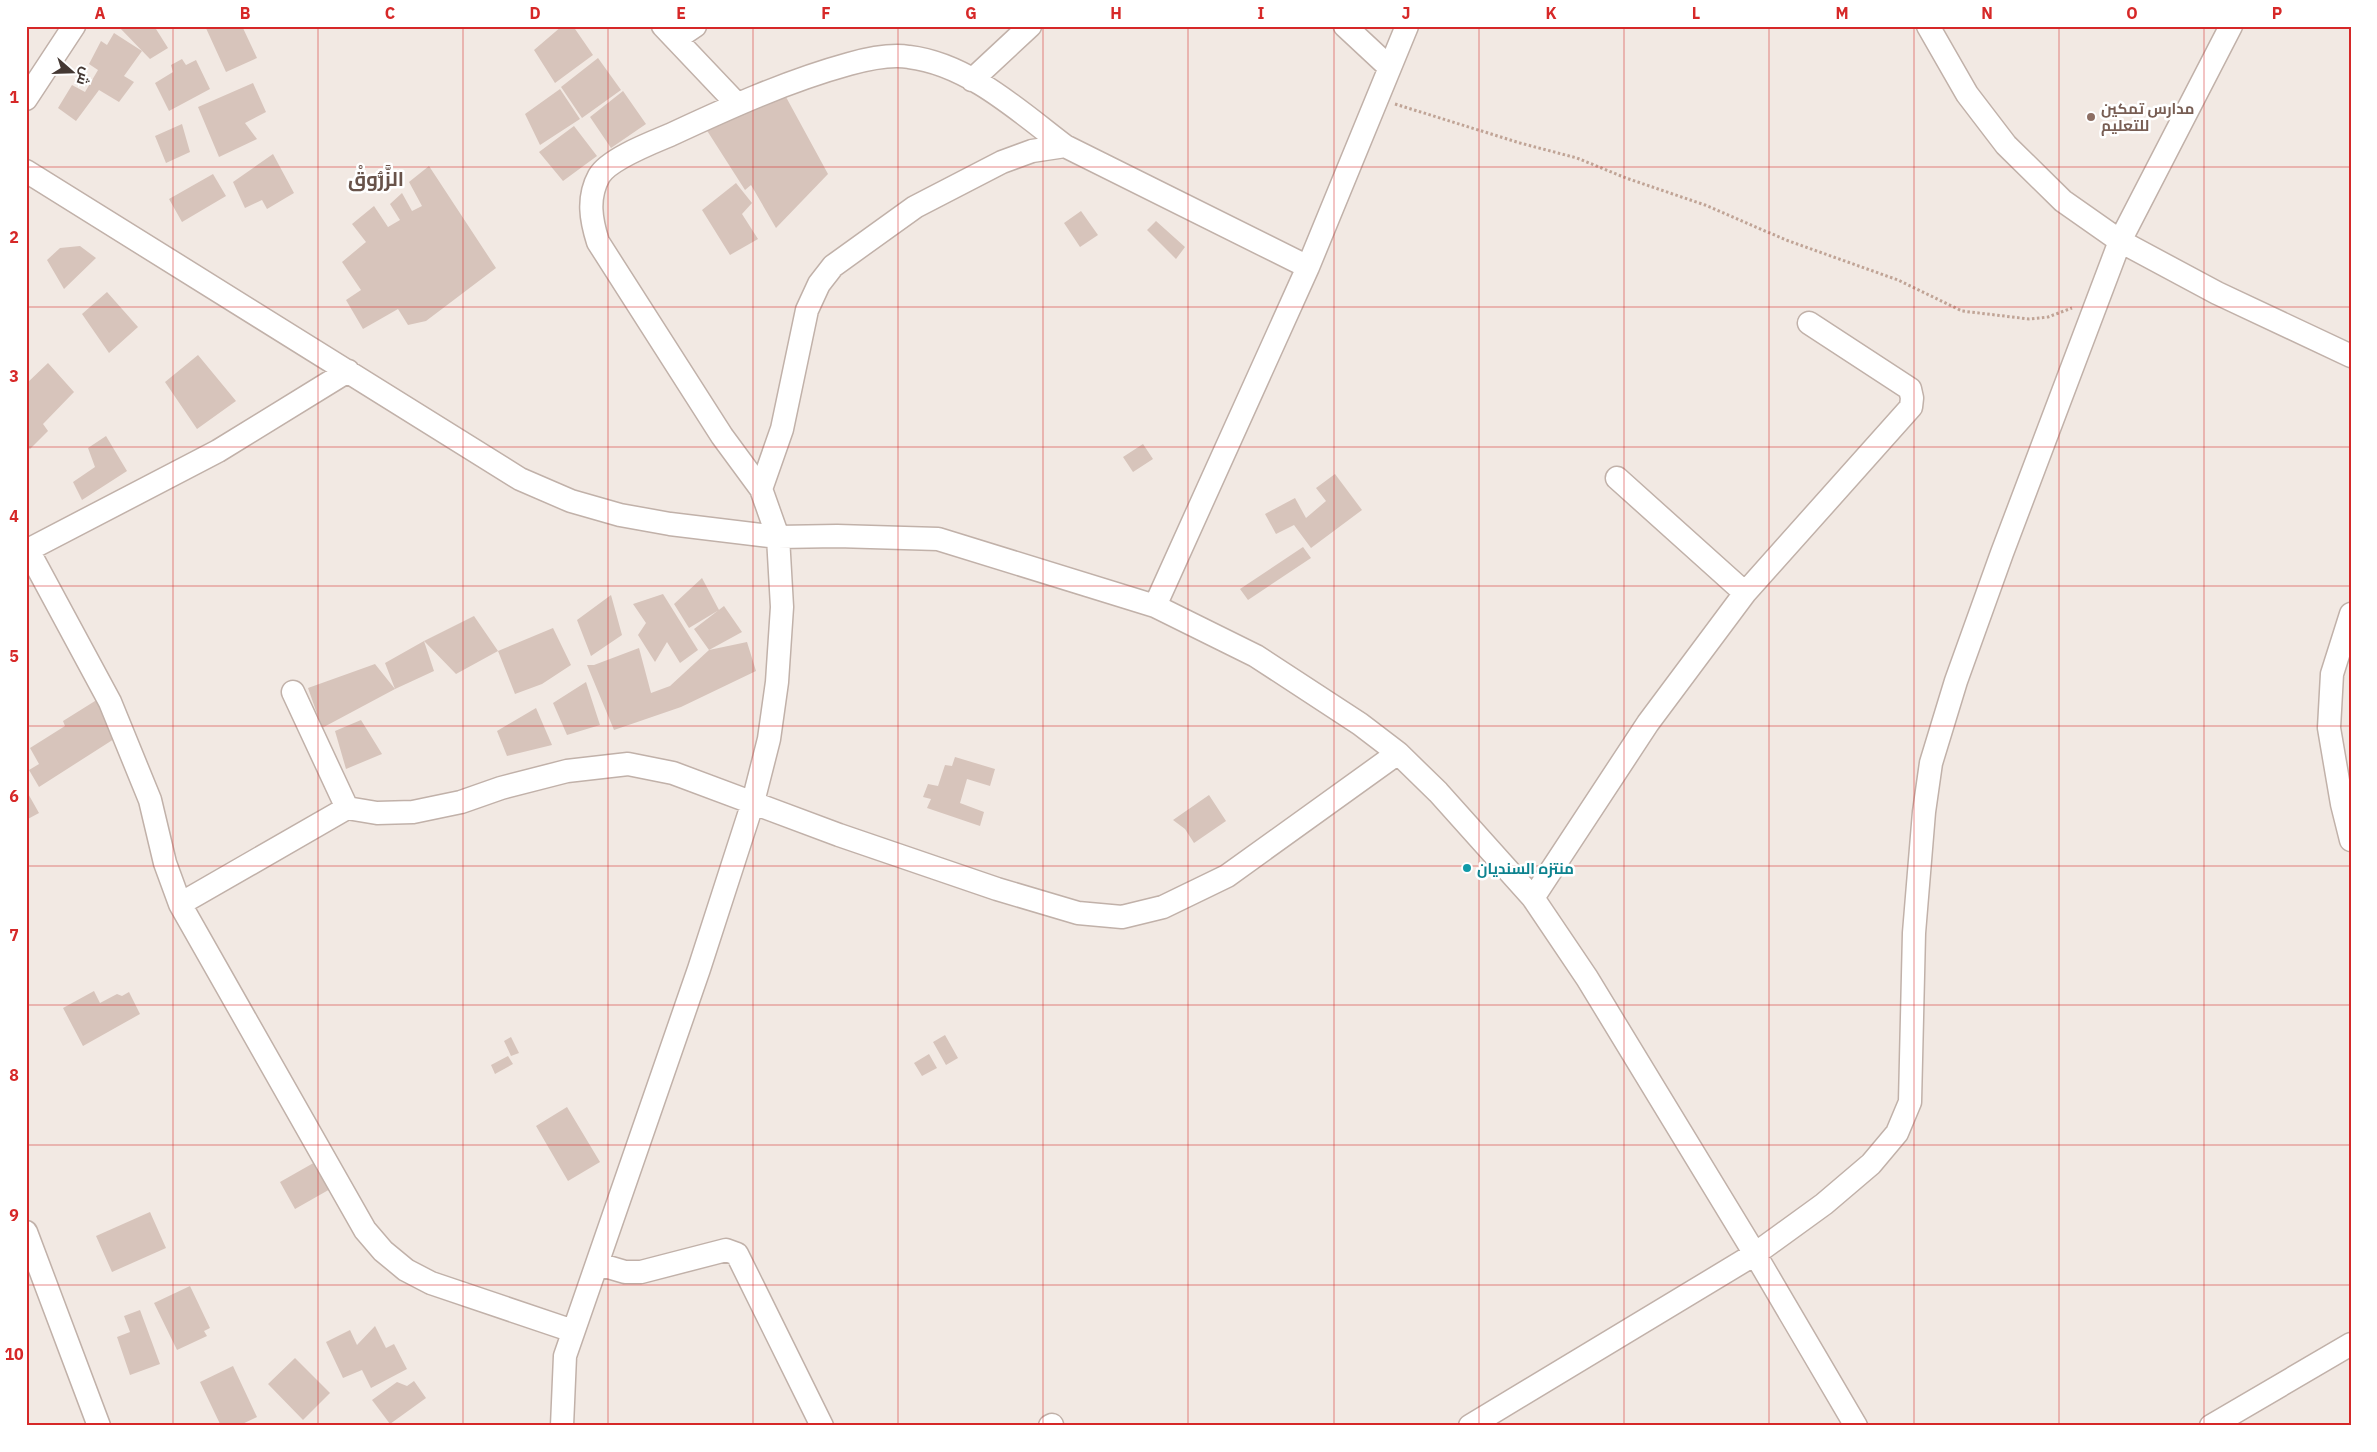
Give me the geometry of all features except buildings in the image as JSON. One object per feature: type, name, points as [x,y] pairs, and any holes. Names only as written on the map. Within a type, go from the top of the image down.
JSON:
[{"type":"street","points":[[26,99],[74,26]]},
{"type":"street","points":[[972,80],[1030,26]]},
{"type":"street","points":[[1345,26],[1390,67]]},
{"type":"street","points":[[1155,606],[1308,267],[1407,26]]},
{"type":"street","points":[[1928,26],[1967,94],[2006,145],[2063,201],[2120,241],[2217,293],[2351,356]]},
{"type":"street","points":[[1470,1426],[1755,1254],[1824,1204],[1871,1164],[1897,1133],[1910,1102],[1918,875],[1931,763],[1956,681],[2002,553],[2120,241],[2231,26]]},
{"type":"street","points":[[678,30],[737,104]]},
{"type":"street","points":[[562,1426],[565,1356],[699,969],[753,802],[769,739],[777,682],[782,607],[778,537],[761,489],[722,436],[598,242],[590,219],[592,196],[599,175],[623,156],[737,104],[813,75],[852,63],[908,56],[938,63],[972,80],[1065,146],[1308,267]]},
{"type":"street","points":[[761,489],[782,429],[806,310],[819,284],[833,266],[915,207],[1002,162],[1032,151],[1065,146]]},
{"type":"street","points":[[26,171],[520,479],[571,501],[620,515],[778,537],[837,536],[938,539],[1155,606],[1256,656],[1360,724],[1398,753],[1474,830],[1533,898],[1587,978],[1755,1254],[1856,1426]]},
{"type":"street","points":[[1533,898],[1648,723],[1745,593],[1912,407],[1910,390],[1810,323]]},
{"type":"street","points":[[348,371],[218,451],[27,550],[110,702],[150,800],[165,863],[180,904],[365,1230],[383,1250],[406,1270],[431,1284],[573,1331]]},
{"type":"street","points":[[1617,478],[1745,593]]},
{"type":"street","points":[[2351,614],[2332,674],[2329,728],[2351,840]]},
{"type":"street","points":[[293,692],[347,808]]},
{"type":"street","points":[[180,904],[347,808],[377,813],[413,812],[461,802],[501,788],[567,772],[628,764],[673,773],[840,835],[997,889],[1078,913],[1122,917],[1163,907],[1227,876],[1398,753]]},
{"type":"street","points":[[26,1232],[100,1426]]},
{"type":"street","points":[[598,1264],[625,1272],[641,1272],[726,1250],[737,1254],[822,1426]]},
{"type":"street","points":[[2211,1426],[2351,1344]]},
{"type":"path","points":[[1378,98],[1460,125],[1577,158],[1626,178],[1705,204],[1786,240],[1898,280],[1962,311],[2029,319],[2048,317],[2098,299]]},
{"type":"place","name":"مدارس تمكين للتعليم","points":[[2091,117]]},
{"type":"place","name":"منتزه السنديان","points":[[1467,868]]},
{"type":"district","name":"الزَّرُّوقْ","points":[[376,178]]}]
